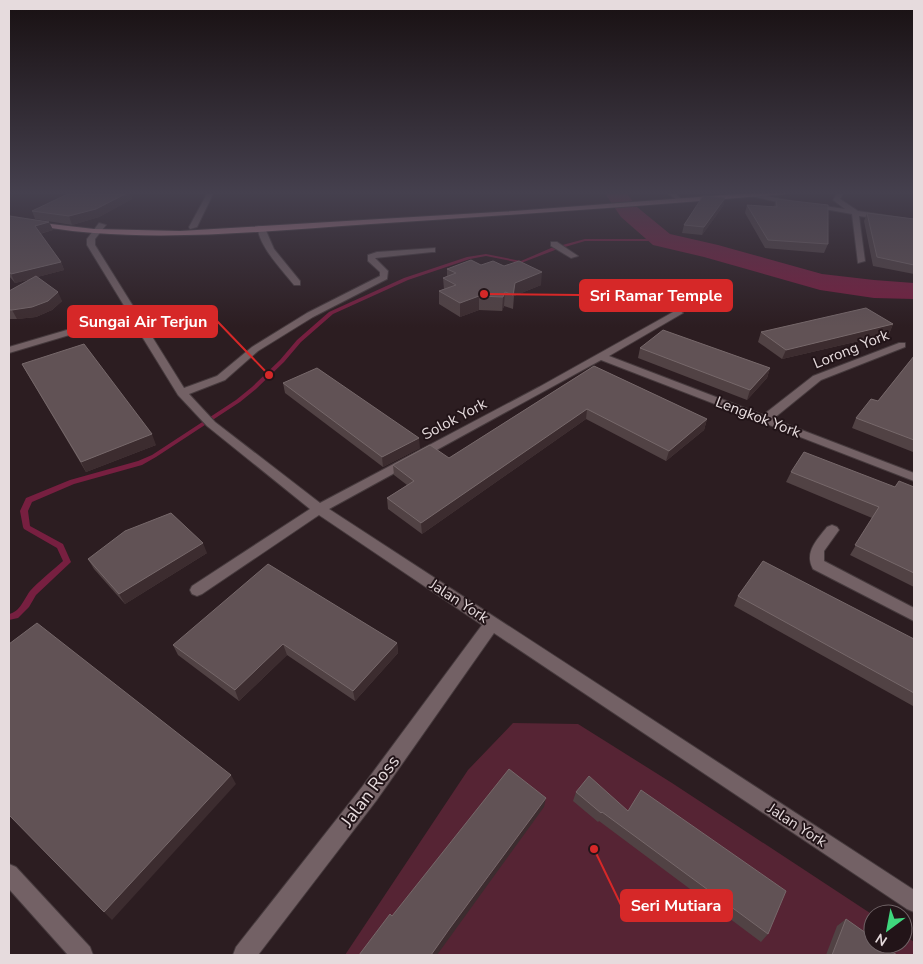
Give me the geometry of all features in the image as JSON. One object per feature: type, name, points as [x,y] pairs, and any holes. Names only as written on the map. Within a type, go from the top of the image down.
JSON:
[{"type":"street","name":"Jalan York","points":[[92,237],[91,245],[182,393],[192,406],[211,424],[319,509],[914,902]]},
{"type":"street","points":[[264,237],[277,258],[297,283]]},
{"type":"street","points":[[858,237],[860,261]]},
{"type":"street","points":[[554,244],[574,256]]},
{"type":"street","points":[[182,393],[221,378],[255,349],[295,324],[384,277],[384,271],[372,261],[371,257],[377,254],[432,250]]},
{"type":"street","points":[[9,350],[133,313]]},
{"type":"street","name":"Solok York","points":[[197,590],[296,522],[602,357],[678,313]]},
{"type":"street","name":"Lorong York","points":[[764,420],[817,378],[902,345]]},
{"type":"street","name":"Lengkok York","points":[[602,357],[914,477]]},
{"type":"street","points":[[832,530],[814,554],[814,559],[818,566],[914,616]]},
{"type":"street","name":"Jalan Ross","points":[[244,955],[369,794],[492,623]]},
{"type":"street","points":[[9,874],[82,955]]},
{"type":"shaded area","points":[[513,723],[578,724],[672,783],[863,908],[863,954],[913,954],[913,941],[914,955],[345,955],[468,770]]},
{"type":"building","points":[[9,237],[43,237],[61,262],[11,274],[9,271]]},
{"type":"building","points":[[766,237],[828,237],[828,244],[768,240]]},
{"type":"building","points":[[872,237],[914,237],[914,265],[877,257]]},
{"type":"building","points":[[471,260],[481,265],[493,261],[504,266],[519,261],[542,272],[515,283],[513,295],[505,292],[503,297],[479,296],[460,303],[439,291],[456,285],[443,278],[456,273],[447,269]]},
{"type":"building","points":[[36,276],[58,292],[48,301],[32,307],[9,310],[9,291]]},
{"type":"building","points":[[866,308],[893,324],[786,350],[761,332]]},
{"type":"building","points":[[663,330],[770,368],[750,390],[640,348]]},
{"type":"building","points":[[84,344],[152,434],[81,462],[22,364]]},
{"type":"building","points":[[914,356],[914,440],[856,418],[871,399],[878,401]]},
{"type":"building","points":[[594,366],[707,419],[669,451],[587,409],[421,523],[387,498],[414,481],[393,465],[430,445],[449,458]]},
{"type":"building","points":[[317,368],[419,438],[382,457],[283,383]]},
{"type":"building","points":[[804,452],[895,487],[899,481],[914,487],[914,573],[855,545],[879,507],[791,472]]},
{"type":"building","points":[[171,513],[203,543],[119,594],[88,559],[125,531]]},
{"type":"building","points":[[763,561],[914,639],[914,693],[738,596]]},
{"type":"building","points":[[268,564],[397,643],[353,691],[283,644],[235,690],[173,645]]},
{"type":"building","points":[[37,623],[231,775],[104,912],[9,815],[9,644]]},
{"type":"building","points":[[509,769],[546,798],[431,955],[359,955],[390,914],[392,916]]},
{"type":"building","points":[[589,776],[628,811],[641,790],[786,891],[768,934],[601,813],[576,792]]},
{"type":"building","points":[[846,919],[863,931],[863,954],[897,955],[832,955]]},
{"type":"waterway","points":[[658,237],[662,240],[709,250],[820,282],[874,289],[914,291]]},
{"type":"waterway","points":[[9,617],[15,616],[26,605],[33,593],[67,562],[60,546],[27,527],[24,511],[29,500],[72,482],[140,463],[154,456],[238,401],[282,361],[299,341],[331,313],[406,279],[469,258],[486,255],[521,262],[553,249],[585,240],[662,240]]},
{"type":"place","name":"Sri Ramar Temple","points":[[484,294]]},
{"type":"place","name":"Sungai Air Terjun","points":[[269,375]]},
{"type":"place","name":"Seri Mutiara","points":[[594,849]]}]
